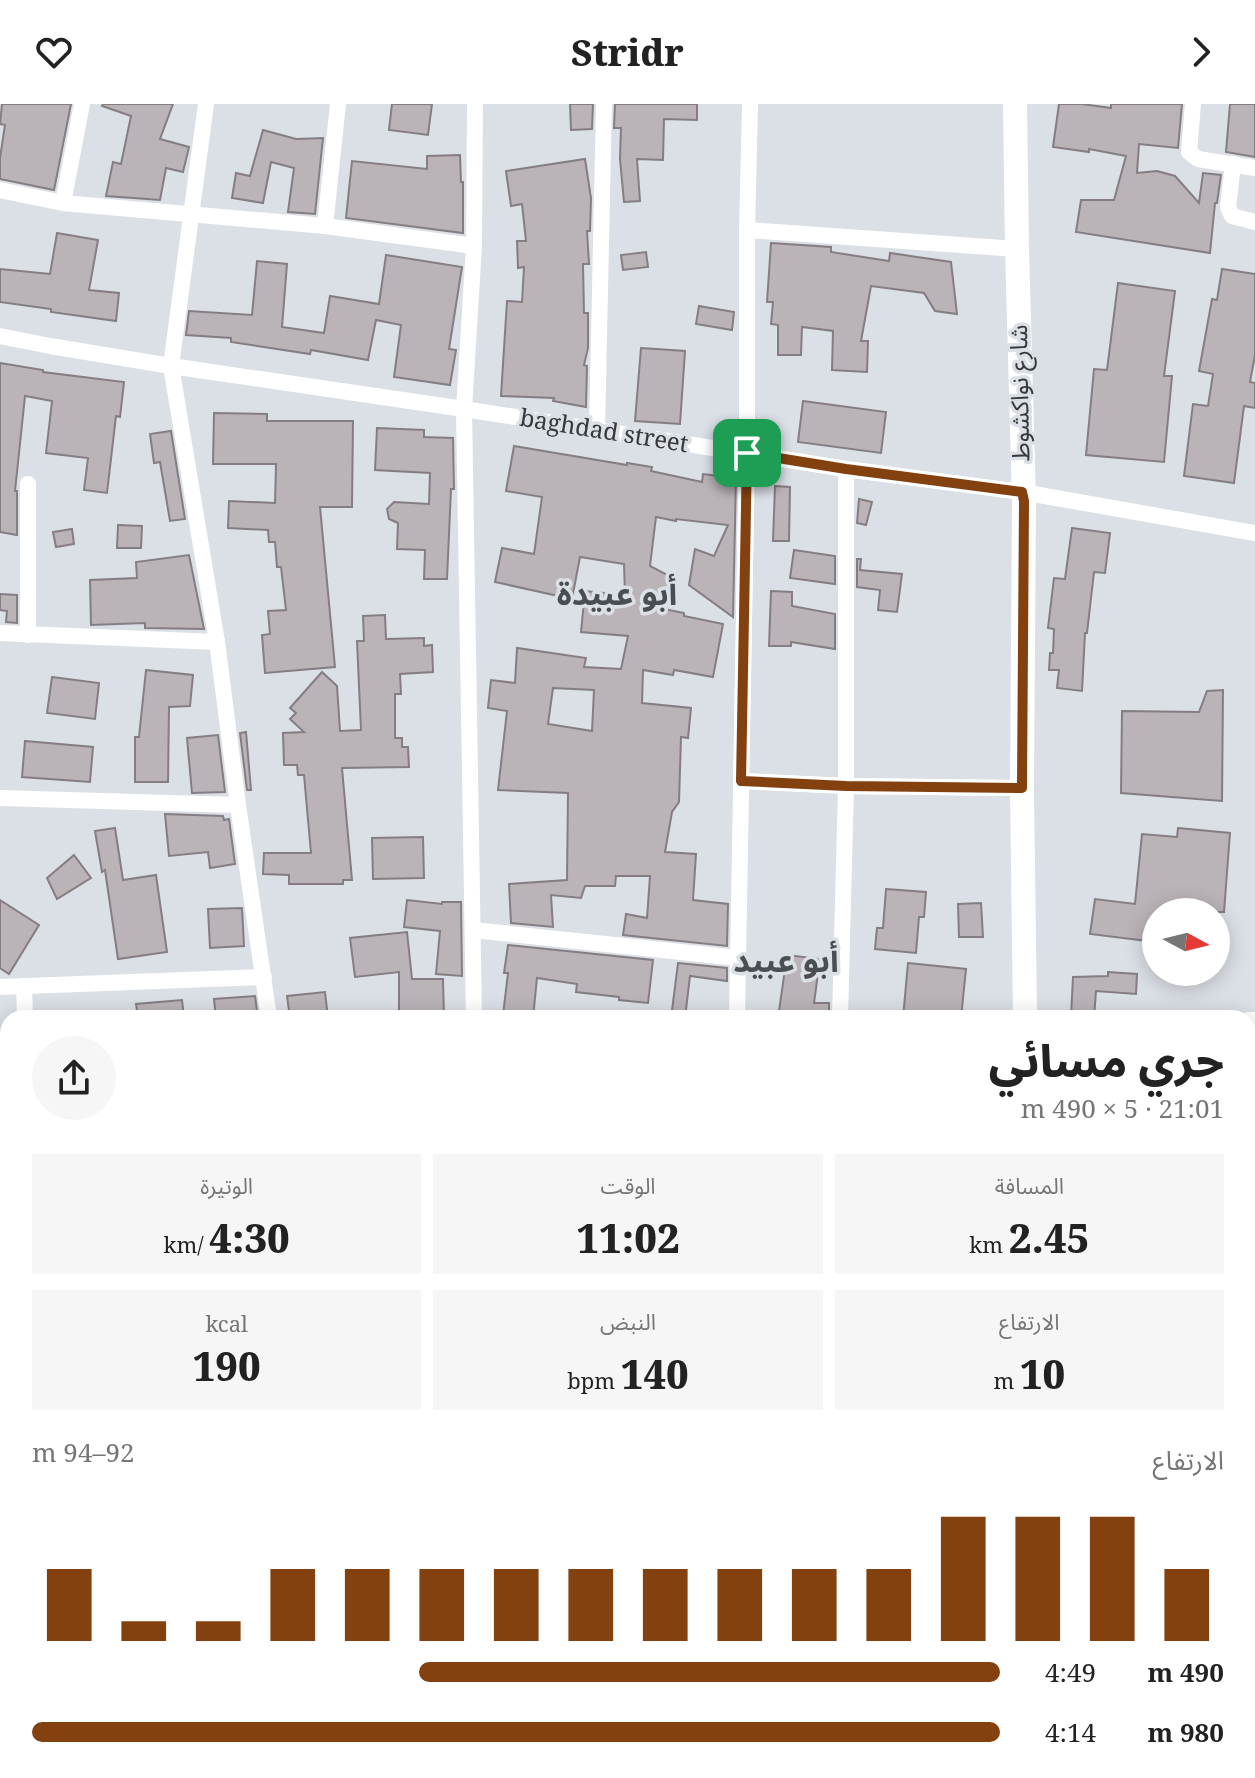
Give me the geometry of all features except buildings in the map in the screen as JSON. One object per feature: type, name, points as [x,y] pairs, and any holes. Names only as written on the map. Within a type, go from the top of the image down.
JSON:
[{"type":"street","points":[[63,203],[82,104]]},
{"type":"street","points":[[206,104],[171,366],[217,642],[268,1010]]},
{"type":"street","points":[[325,226],[338,104]]},
{"type":"street","points":[[474,1010],[464,409],[474,246],[475,104]]},
{"type":"street","points":[[597,430],[604,104]]},
{"type":"street","points":[[737,1010],[750,104]]},
{"type":"street","name":"شارع نواكشوط","points":[[1015,104],[1024,517],[1022,788],[1025,1010]]},
{"type":"street","points":[[1193,104],[1189,152],[1198,159],[1255,168]]},
{"type":"street","points":[[1233,164],[1228,207],[1232,216],[1255,222]]},
{"type":"street","points":[[0,190],[63,203],[325,226],[474,246]]},
{"type":"street","points":[[747,230],[1017,249]]},
{"type":"street","name":"baghdad street","points":[[0,336],[171,366],[846,469],[1022,492],[1255,533]]},
{"type":"street","points":[[840,1010],[846,786],[846,469]]},
{"type":"street","points":[[28,484],[28,635]]},
{"type":"street","points":[[0,633],[217,642]]},
{"type":"street","points":[[741,781],[1022,788]]},
{"type":"street","points":[[0,798],[238,805]]},
{"type":"street","points":[[473,930],[738,958]]},
{"type":"street","points":[[0,987],[264,977]]},
{"type":"street","points":[[24,986],[25,1010]]},
{"type":"district","name":"أبو عبيدة","points":[[617,594]]},
{"type":"district","name":"أبو عبيد","points":[[786,961]]},
{"type":"route","points":[[747,453],[1022,492],[1022,788],[741,781],[747,453]]}]
